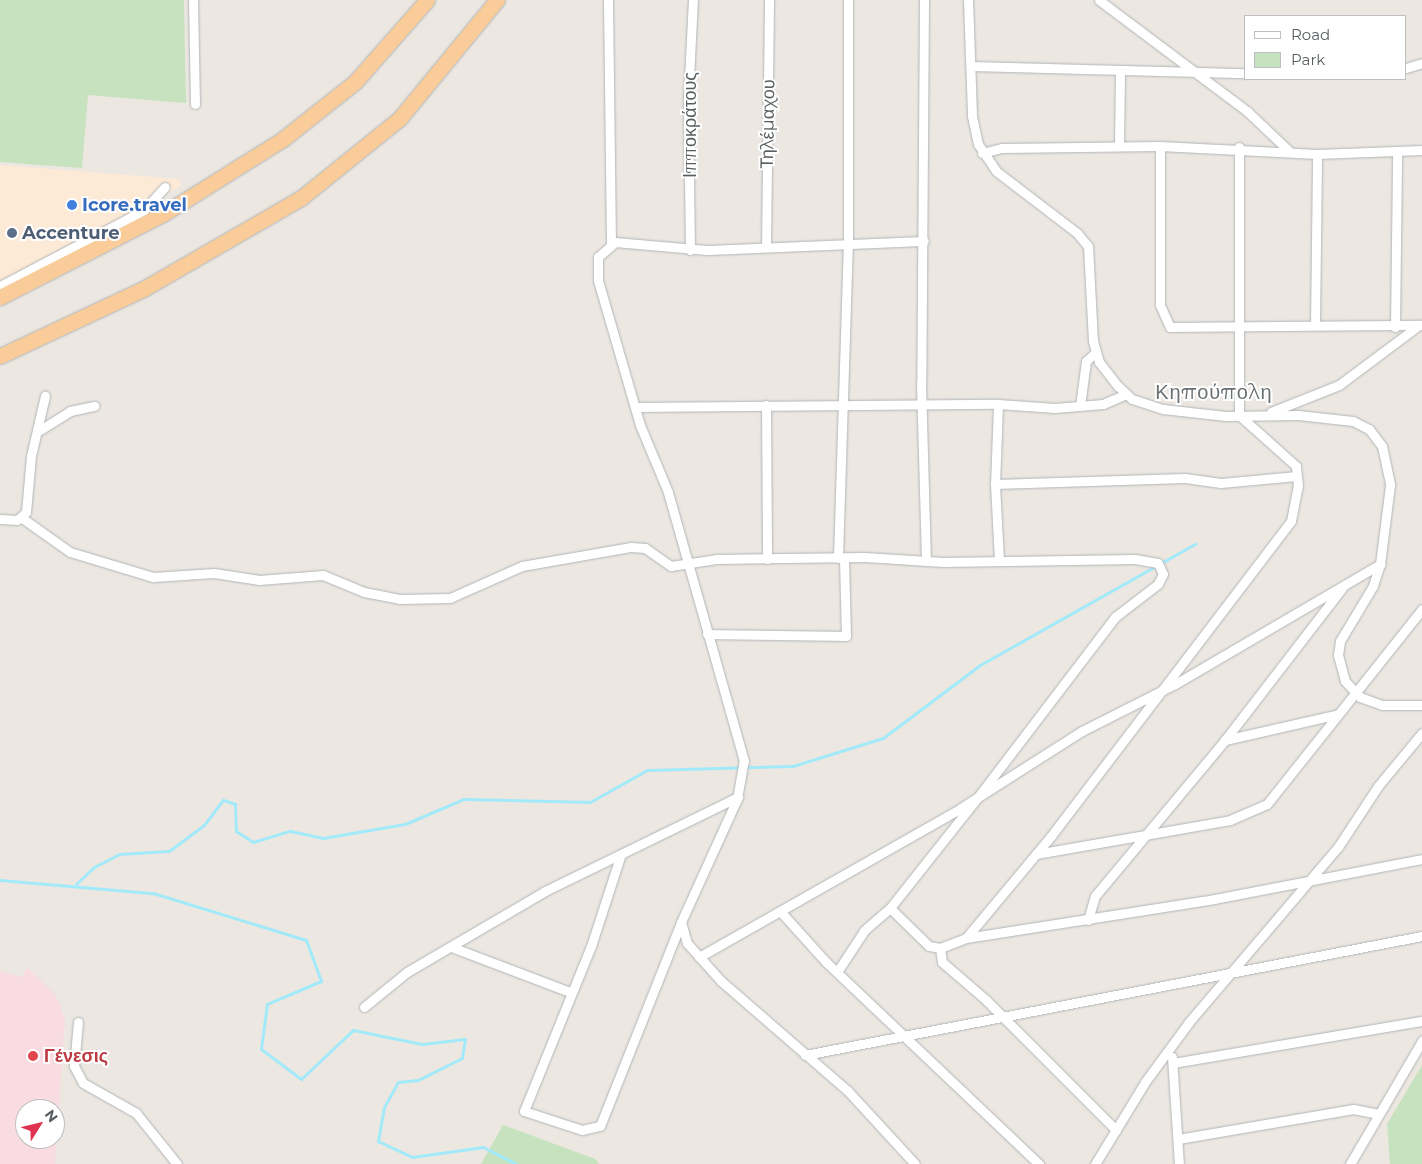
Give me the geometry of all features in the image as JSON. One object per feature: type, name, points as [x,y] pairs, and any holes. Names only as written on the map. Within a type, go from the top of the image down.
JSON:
[{"type":"highway","points":[[0,297],[163,214],[283,139],[355,82],[427,0]]},
{"type":"highway","points":[[0,356],[145,288],[308,193],[400,118],[497,0]]},
{"type":"street","points":[[193,0],[195,104]]},
{"type":"street","points":[[608,0],[611,243],[598,257],[596,271],[635,407],[668,492],[744,761],[738,796],[681,922],[600,1126],[589,1130],[573,1129],[524,1110],[620,857]]},
{"type":"street","name":"Ιπποκράτους","points":[[690,250],[688,98],[693,0]]},
{"type":"street","name":"Τηλέμαχου","points":[[766,247],[769,0]]},
{"type":"street","points":[[707,634],[846,636],[841,558],[840,405],[848,242],[848,0]]},
{"type":"street","points":[[924,0],[922,406],[926,561]]},
{"type":"street","points":[[968,0],[974,129],[982,153],[1005,179],[1077,233],[1088,246],[1096,353],[1126,394],[1152,407],[1239,415],[1263,414],[1352,421],[1374,435],[1388,460],[1390,475],[1380,564],[1338,649],[1341,671],[1353,691],[1382,705],[1422,705]]},
{"type":"street","points":[[1099,0],[1269,128],[1288,150]]},
{"type":"street","points":[[1407,68],[1422,63]]},
{"type":"street","points":[[971,66],[1244,73]]},
{"type":"street","points":[[1119,146],[1120,70]]},
{"type":"street","points":[[982,153],[1002,148],[1119,146],[1238,147],[1317,154],[1422,150]]},
{"type":"street","points":[[1160,146],[1161,314],[1175,328],[1420,325]]},
{"type":"street","points":[[966,938],[1036,854],[1291,521],[1297,476],[1296,466],[1239,415],[1236,326],[1238,147]]},
{"type":"street","points":[[1395,326],[1397,152]]},
{"type":"street","points":[[1315,325],[1317,154]]},
{"type":"street","points":[[0,286],[144,210],[165,187]]},
{"type":"street","points":[[611,243],[690,250],[848,242],[924,241]]},
{"type":"street","points":[[1263,414],[1339,385],[1420,325]]},
{"type":"street","points":[[1080,406],[1086,362],[1096,353]]},
{"type":"street","points":[[635,407],[998,404],[1080,406],[1113,401],[1126,394]]},
{"type":"street","points":[[22,518],[45,396]]},
{"type":"street","points":[[998,404],[995,484],[999,560]]},
{"type":"street","points":[[766,405],[766,559]]},
{"type":"street","points":[[38,432],[70,411],[94,406]]},
{"type":"street","points":[[995,484],[1185,478],[1221,483],[1297,476]]},
{"type":"street","points":[[0,519],[22,518],[70,552],[153,576],[214,574],[259,580],[323,575],[364,592],[399,599],[450,598],[522,566],[631,547],[645,548],[671,566],[766,559],[841,558],[926,561],[1152,560],[1160,565],[1163,574],[1150,593],[1115,617],[978,797],[890,908],[864,931],[837,972]]},
{"type":"street","points":[[699,957],[978,797],[1082,731],[1158,693],[1380,564]]},
{"type":"street","points":[[1088,920],[1096,896],[1143,836],[1225,740],[1345,584]]},
{"type":"street","points":[[1036,854],[1230,820],[1267,804],[1353,691],[1418,618],[1422,609]]},
{"type":"street","points":[[1225,740],[1335,715]]},
{"type":"street","points":[[1095,1164],[1171,1046],[1310,881],[1422,733]]},
{"type":"street","points":[[364,1007],[407,972],[454,948],[545,891],[620,857],[738,796]]},
{"type":"street","points":[[890,908],[929,946],[940,948],[966,938],[1088,920],[1310,881],[1422,859]]},
{"type":"street","points":[[780,911],[837,972],[1039,1164]]},
{"type":"street","points":[[681,922],[687,943],[699,957],[859,1101],[915,1164]]},
{"type":"street","points":[[805,1054],[903,1033],[1422,936]]},
{"type":"street","points":[[454,948],[570,992]]},
{"type":"street","points":[[940,948],[942,962],[1116,1130]]},
{"type":"street","points":[[1172,1063],[1422,1021]]},
{"type":"street","points":[[78,1022],[74,1066],[85,1085],[136,1112],[177,1164]]},
{"type":"street","points":[[1350,1164],[1422,1041]]},
{"type":"street","points":[[1171,1046],[1179,1164]]},
{"type":"street","points":[[1178,1139],[1354,1109],[1378,1114]]},
{"type":"shaded area","points":[[0,165],[180,179],[181,186],[0,284]]},
{"type":"shaded area","name":"Γένεσις","points":[[27,967],[55,994],[65,1018],[59,1099],[15,1099],[15,1149],[56,1149],[55,1164],[0,1164],[0,971],[22,977]]},
{"type":"green space","points":[[0,0],[184,0],[186,103],[88,95],[82,168],[0,162]]},
{"type":"green space","points":[[1422,1065],[1422,1164],[1390,1164],[1387,1124]]},
{"type":"green space","points":[[503,1125],[595,1159],[599,1164],[481,1164]]},
{"type":"waterway","points":[[76,884],[94,867],[119,854],[169,851],[204,825],[223,800],[235,804],[236,831],[253,842],[290,831],[323,838],[405,824],[464,799],[590,802],[647,770],[793,766],[883,738],[980,665],[1195,544]]},
{"type":"waterway","points":[[0,880],[153,893],[306,940],[321,981],[267,1004],[261,1049],[301,1079],[353,1030],[422,1044],[465,1039],[462,1058],[418,1080],[398,1082],[384,1107],[378,1141],[412,1157],[483,1147],[517,1164]]},
{"type":"place","name":"Icore.travel","points":[[72,205]]},
{"type":"place","name":"Accenture","points":[[12,233]]},
{"type":"place","name":"Γένεσις","points":[[33,1056]]},
{"type":"district","name":"Κηπούπολη","points":[[1214,392]]}]
